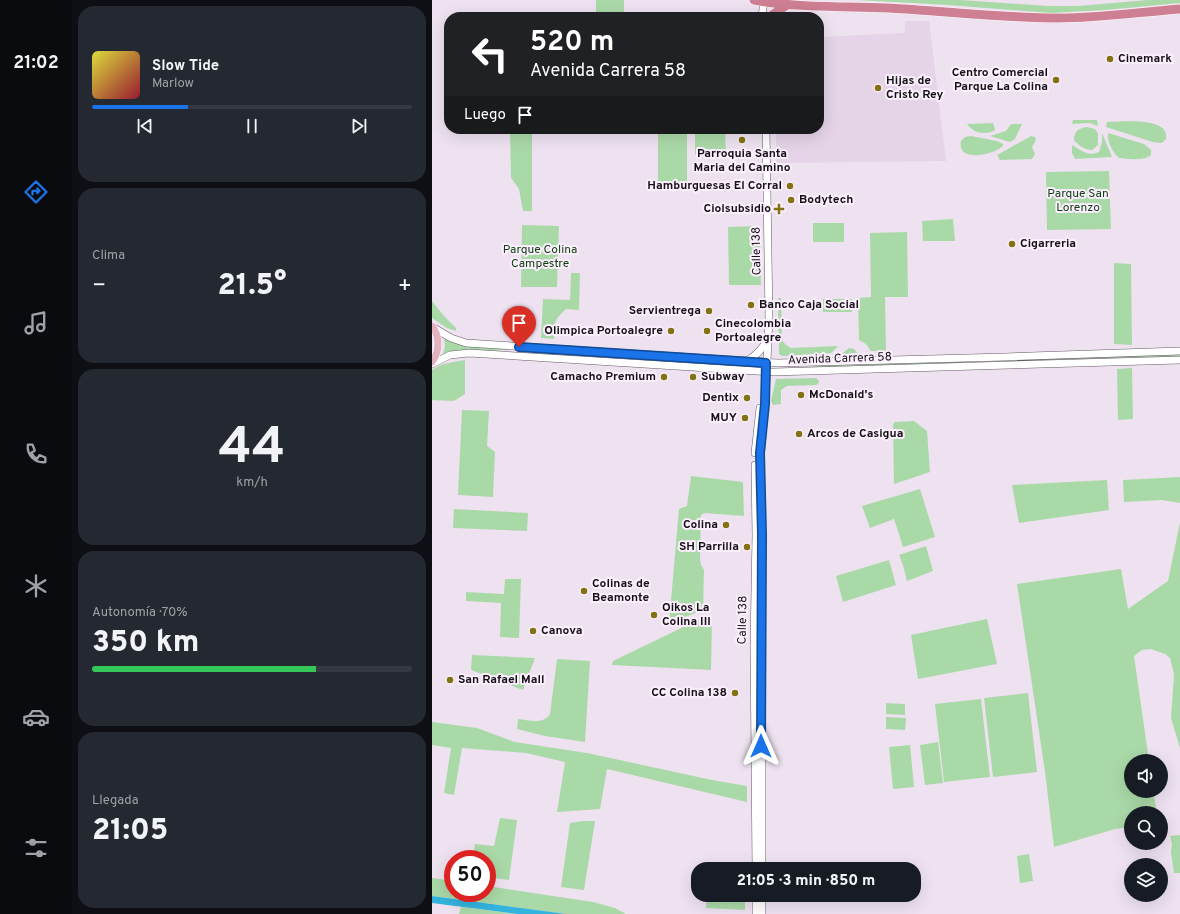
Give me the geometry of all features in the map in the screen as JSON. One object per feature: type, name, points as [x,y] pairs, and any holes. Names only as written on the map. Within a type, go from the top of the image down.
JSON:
[{"type":"highway","points":[[754,0],[787,5],[855,6],[934,10],[1033,18],[1086,17],[1180,9]]},
{"type":"highway","points":[[777,12],[787,5]]},
{"type":"main road","points":[[763,12],[764,1]]},
{"type":"main road","points":[[764,1],[765,12]]},
{"type":"main road","name":"Calle 138","points":[[762,862],[762,534],[760,462],[769,333],[766,134]]},
{"type":"main road","points":[[432,363],[438,347],[438,341],[433,327]]},
{"type":"main road","name":"Avenida Carrera 58","points":[[433,327],[451,338],[466,343],[766,363],[998,358],[1180,351]]},
{"type":"main road","points":[[745,361],[762,349],[769,333]]},
{"type":"main road","name":"Avenida Carrera 58","points":[[432,363],[450,355],[469,353],[766,372],[1180,360]]},
{"type":"main road","name":"Calle 138","points":[[756,862],[754,644],[756,535],[755,457],[758,420],[766,372]]},
{"type":"main road","points":[[756,902],[756,914]]},
{"type":"main road","points":[[762,902],[762,914]]},
{"type":"shaded area","name":"Hijas de Cristo Rey","points":[[905,21],[929,21],[946,161],[776,163],[776,134],[824,134],[824,37],[905,33]]},
{"type":"green space","points":[[596,0],[624,0],[624,12],[596,12]]},
{"type":"green space","points":[[856,0],[960,0],[1049,6],[1078,6],[1148,0],[1180,0],[1180,3],[1105,10],[1050,13],[949,5]]},
{"type":"green space","points":[[1073,120],[1097,120],[1098,126],[1089,123],[1072,124]]},
{"type":"green space","points":[[1133,121],[1153,124],[1160,127],[1165,132],[1166,139],[1162,143],[1153,142],[1106,127],[1107,122]]},
{"type":"green space","points":[[993,123],[995,129],[994,131],[986,133],[976,131],[967,124]]},
{"type":"green space","points":[[1011,124],[1022,124],[1015,139],[1010,142],[990,136],[1006,131]]},
{"type":"green space","points":[[1087,127],[1095,129],[1098,134],[1098,145],[1092,150],[1082,147],[1074,140],[1075,134],[1078,130]]},
{"type":"green space","points":[[1102,133],[1112,157],[1075,159],[1072,153],[1072,145],[1091,154],[1099,152],[1102,142]]},
{"type":"green space","points":[[1108,133],[1144,144],[1151,150],[1151,155],[1140,159],[1119,158],[1110,146]]},
{"type":"green space","points":[[510,134],[532,134],[532,211],[523,211],[519,189],[511,178]]},
{"type":"green space","points":[[658,134],[687,134],[687,188],[658,188]]},
{"type":"green space","points":[[695,134],[725,134],[726,154],[695,154]]},
{"type":"green space","points":[[971,136],[997,141],[1003,144],[1003,146],[992,152],[970,155],[964,152],[961,148],[961,141],[965,137]]},
{"type":"green space","points":[[1031,136],[1035,137],[1036,140],[1032,147],[1035,154],[1032,159],[1000,160],[997,155]]},
{"type":"green space","name":"Parque San Lorenzo","points":[[1109,171],[1111,229],[1047,230],[1046,172]]},
{"type":"green space","points":[[953,219],[955,241],[923,241],[922,221]]},
{"type":"green space","points":[[813,223],[844,223],[844,242],[813,242]]},
{"type":"green space","name":"Parque Colina Campestre","points":[[522,225],[559,226],[557,287],[521,287]]},
{"type":"green space","points":[[759,226],[761,285],[729,285],[728,227]]},
{"type":"green space","points":[[907,232],[908,297],[885,297],[886,351],[871,351],[866,344],[859,340],[858,298],[871,297],[870,233]]},
{"type":"green space","points":[[1114,263],[1131,264],[1132,345],[1114,344]]},
{"type":"green space","points":[[571,273],[580,273],[579,310],[566,309],[559,316],[555,325],[554,339],[541,338],[543,299],[570,300]]},
{"type":"green space","points":[[778,298],[781,298],[782,340],[786,345],[791,348],[838,346],[831,353],[782,356],[779,354]]},
{"type":"green space","points":[[823,299],[852,299],[852,312],[823,312]]},
{"type":"green space","points":[[432,301],[456,328],[456,331],[447,328],[432,318]]},
{"type":"green space","points":[[444,337],[519,349],[489,351],[466,350],[443,355],[445,346]]},
{"type":"green space","points":[[849,348],[854,349],[859,355],[839,356]]},
{"type":"green space","points":[[543,352],[633,357],[594,358],[543,355]]},
{"type":"green space","points":[[1180,353],[1180,357],[996,364],[996,360]]},
{"type":"green space","points":[[657,358],[746,364],[657,362]]},
{"type":"green space","points":[[465,360],[465,394],[454,401],[432,400],[432,370],[444,364]]},
{"type":"green space","points":[[963,361],[964,363],[801,369],[826,364]]},
{"type":"green space","points":[[1132,368],[1133,419],[1118,420],[1117,369]]},
{"type":"green space","points":[[816,378],[819,381],[816,385],[787,386],[781,390],[781,404],[773,405],[771,401],[776,379]]},
{"type":"green space","points":[[462,410],[489,411],[487,446],[495,452],[493,497],[458,495]]},
{"type":"green space","points":[[914,421],[927,431],[930,472],[894,484],[893,424],[895,422]]},
{"type":"green space","points":[[691,476],[743,482],[744,516],[705,513],[701,515],[700,560],[704,570],[703,610],[669,623],[679,509],[687,506]]},
{"type":"green space","points":[[1180,477],[1180,503],[1162,500],[1124,502],[1123,480]]},
{"type":"green space","points":[[1107,480],[1109,510],[1019,523],[1012,485]]},
{"type":"green space","points":[[920,489],[935,537],[903,547],[894,519],[870,528],[862,506]]},
{"type":"green space","points":[[454,509],[528,513],[527,531],[453,528]]},
{"type":"green space","points":[[1180,522],[1180,748],[1171,718],[1174,674],[1170,658],[1165,654],[1151,649],[1142,650],[1134,656],[1148,754],[1124,754],[1124,798],[1154,798],[1156,806],[1124,806],[1124,828],[1115,829],[1054,847],[1045,772],[1017,584],[1121,569],[1128,609],[1168,581]]},
{"type":"green space","points":[[926,546],[933,571],[907,581],[899,555]]},
{"type":"green space","points":[[889,560],[896,585],[843,602],[836,576]]},
{"type":"green space","points":[[505,579],[521,579],[519,638],[500,637],[501,603],[466,601],[466,592],[504,594]]},
{"type":"green space","points":[[702,618],[712,619],[711,670],[612,665],[613,661]]},
{"type":"green space","points":[[987,619],[997,664],[918,679],[911,635]]},
{"type":"green space","points":[[472,655],[535,658],[523,690],[471,670]]},
{"type":"green space","points":[[557,659],[590,661],[585,742],[545,736],[517,729],[518,719],[540,721],[544,720],[550,714]]},
{"type":"green space","points":[[1028,693],[1037,772],[993,777],[984,698]]},
{"type":"green space","points":[[981,699],[990,777],[944,782],[935,704]]},
{"type":"green space","points":[[886,703],[905,704],[905,715],[886,714]]},
{"type":"green space","points":[[886,717],[906,718],[905,730],[886,729]]},
{"type":"green space","points":[[432,722],[477,728],[515,742],[587,753],[747,786],[747,802],[607,769],[600,809],[557,812],[565,762],[526,753],[462,748],[454,795],[444,793],[451,748],[432,745]]},
{"type":"green space","points":[[938,742],[943,783],[925,785],[920,745]]},
{"type":"green space","points":[[910,745],[914,787],[893,789],[889,747]]},
{"type":"green space","points":[[500,818],[517,820],[509,880],[496,878],[496,850],[474,850],[475,844],[494,846]]},
{"type":"green space","points":[[595,821],[584,890],[561,887],[570,823]]},
{"type":"green space","points":[[1180,835],[1180,873],[1174,873],[1170,836]]},
{"type":"green space","points":[[1029,854],[1033,881],[1020,883],[1017,856]]},
{"type":"green space","points":[[432,878],[444,880],[444,898],[432,896]]},
{"type":"green space","points":[[496,887],[593,902],[615,908],[626,914],[566,914],[477,902],[496,902]]},
{"type":"green space","points":[[706,902],[745,902],[745,910],[706,908]]},
{"type":"green space","points":[[461,907],[518,914],[459,914]]},
{"type":"water","points":[[432,896],[444,898],[444,902],[477,902],[566,914],[518,914],[432,903]]},
{"type":"place","name":"Cinemark","points":[[1110,59]]},
{"type":"place","name":"Centro Comercial Parque La Colina","points":[[1056,80]]},
{"type":"place","name":"Hijas de Cristo Rey","points":[[878,88]]},
{"type":"place","name":"Parroquia Santa Maria del Camino","points":[[742,140]]},
{"type":"place","name":"Hamburguesas El Corral","points":[[790,186]]},
{"type":"place","name":"Bodytech","points":[[791,200]]},
{"type":"place","name":"Ciolsubsidio","points":[[779,209]]},
{"type":"place","name":"Cigarreria","points":[[1012,244]]},
{"type":"place","name":"Banco Caja Social","points":[[751,305]]},
{"type":"place","name":"Servientrega","points":[[709,311]]},
{"type":"place","name":"Olimpica Portoalegre","points":[[671,331]]},
{"type":"place","name":"Cinecolombia Portoalegre","points":[[707,331]]},
{"type":"place","name":"Camacho Premium","points":[[664,377]]},
{"type":"place","name":"Subway","points":[[693,377]]},
{"type":"place","name":"McDonald's","points":[[801,395]]},
{"type":"place","name":"Dentix","points":[[747,398]]},
{"type":"place","name":"MUY","points":[[745,418]]},
{"type":"place","name":"Arcos de Casigua","points":[[799,434]]},
{"type":"place","name":"Colina","points":[[726,525]]},
{"type":"place","name":"SH Parrilla","points":[[747,547]]},
{"type":"place","name":"Colinas de Beamonte","points":[[584,591]]},
{"type":"place","name":"Oikos La Colina III","points":[[654,615]]},
{"type":"place","name":"Canova","points":[[533,631]]},
{"type":"place","name":"San Rafael Mall","points":[[450,680]]},
{"type":"place","name":"CC Colina 138","points":[[735,693]]},
{"type":"route","points":[[519,347],[766,363],[765,404],[760,453],[762,534],[761,746]]}]
